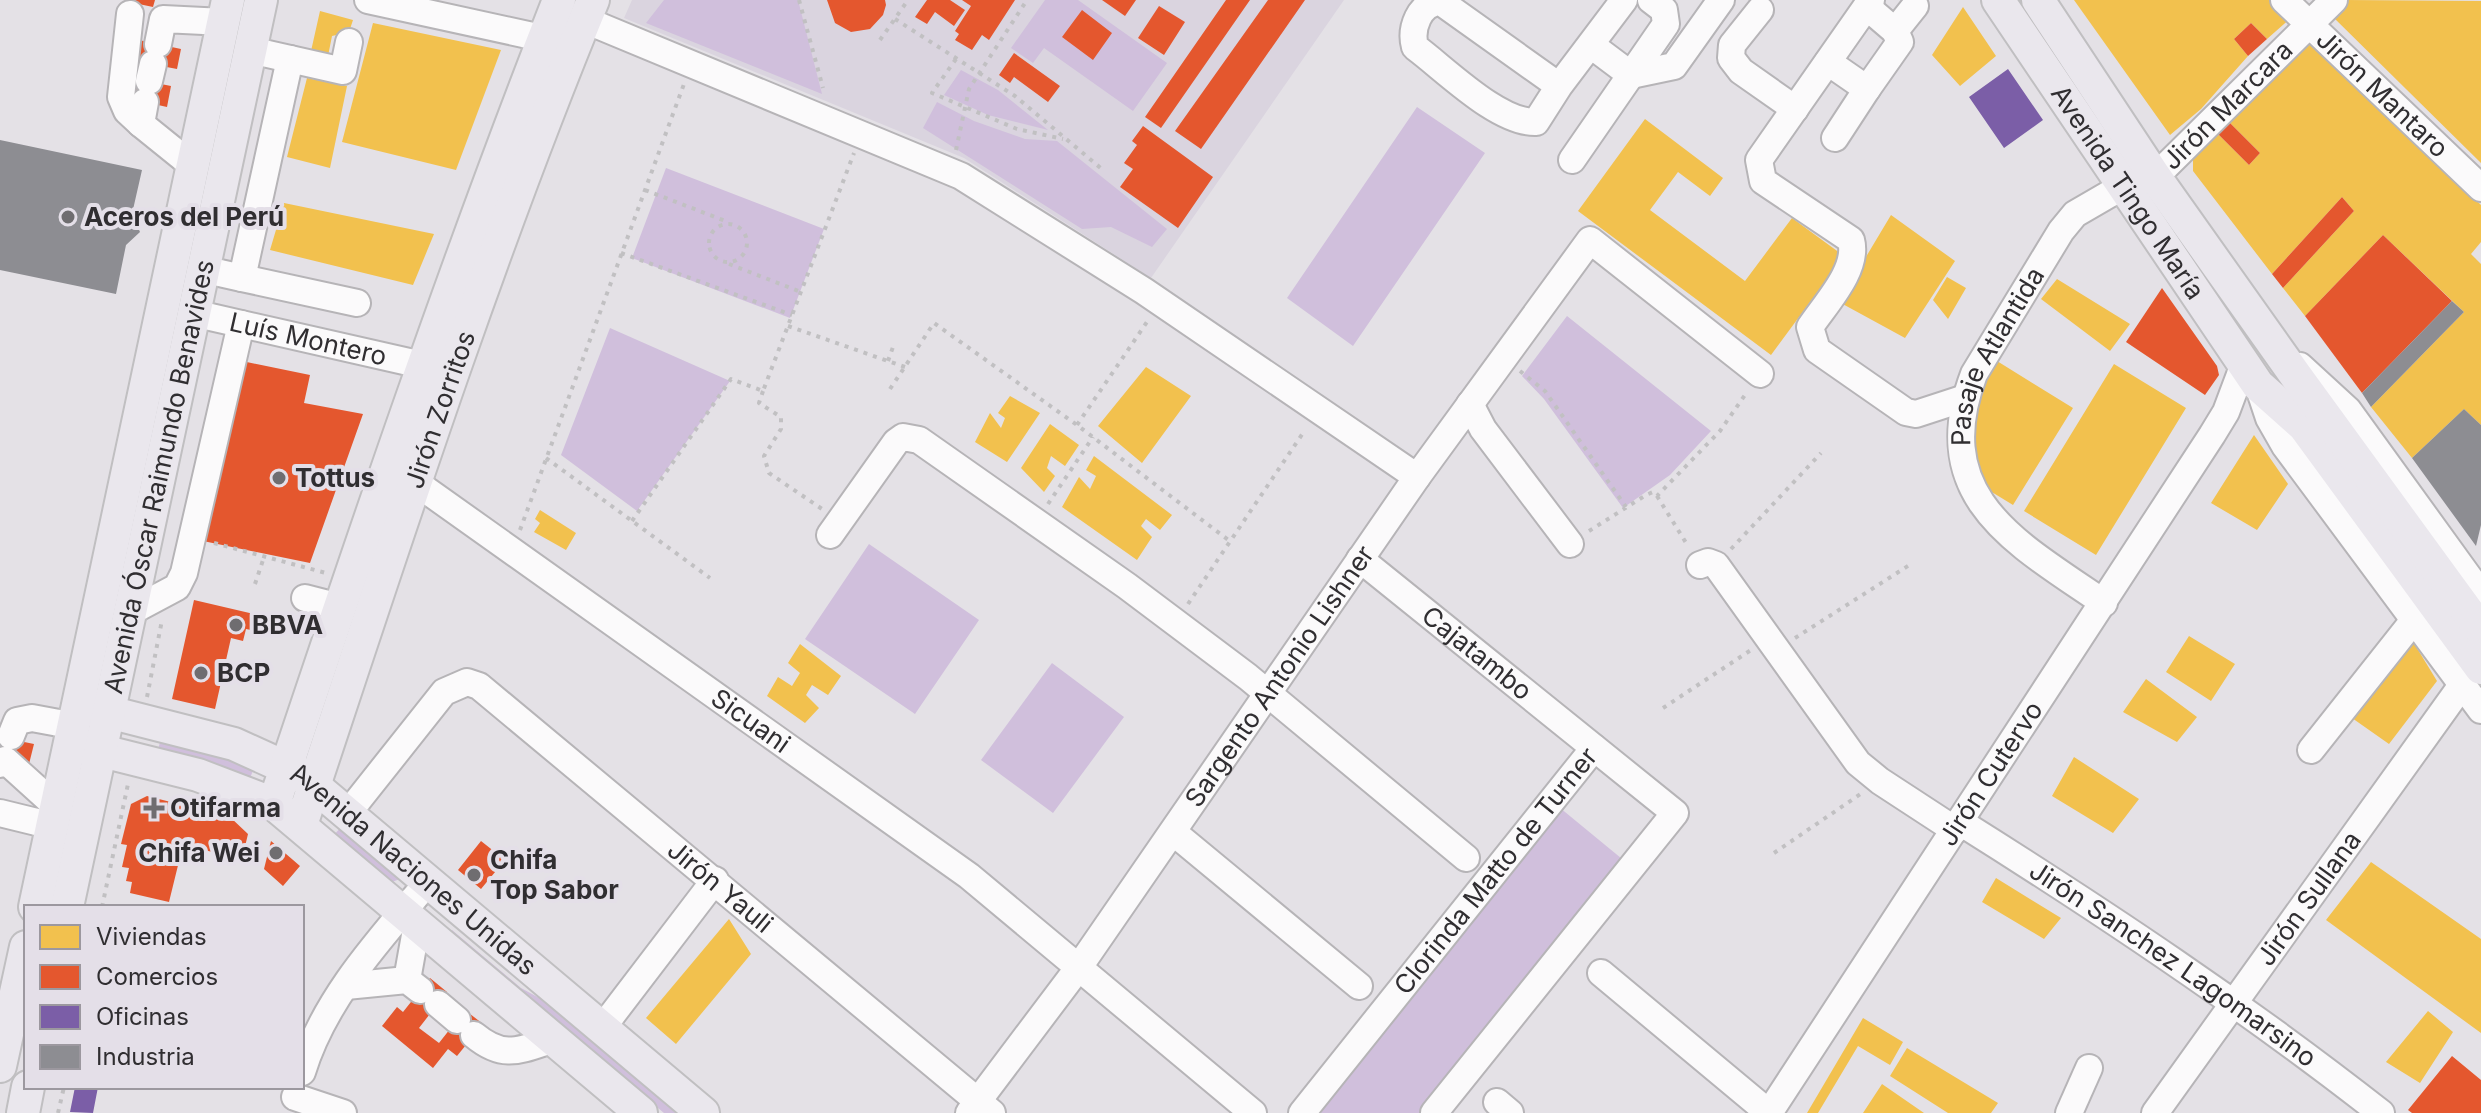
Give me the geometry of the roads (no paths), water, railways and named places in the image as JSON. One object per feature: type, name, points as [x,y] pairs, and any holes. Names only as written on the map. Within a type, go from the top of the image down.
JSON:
[{"type":"main road","name":"Avenida Óscar Raimundo Benavides","points":[[35,905],[55,817],[132,611],[261,0]]},
{"type":"main road","name":"Jirón Zorritos","points":[[301,825],[415,482],[574,26],[559,0]]},
{"type":"main road","points":[[2005,10],[2039,1]]},
{"type":"main road","name":"Avenida Tingo María","points":[[2039,1],[2251,374],[2304,426],[2471,677]]},
{"type":"main road","name":"Avenida Tingo María","points":[[2005,10],[2274,344],[2481,630]]},
{"type":"main road","name":"Avenida Óscar Raimundo Benavides","points":[[67,905],[88,727],[193,166],[226,11]]},
{"type":"main road","name":"Jirón Zorritos","points":[[274,804],[422,365],[488,181],[574,26]]},
{"type":"main road","name":"Avenida Naciones Unidas","points":[[88,727],[234,744],[286,766],[314,784],[703,1113]]},
{"type":"main road","name":"Avenida Naciones Unidas","points":[[88,727],[274,804],[641,1113]]},
{"type":"main road","points":[[0,1066],[24,956]]},
{"type":"main road","points":[[23,1113],[28,1089]]},
{"type":"street","points":[[368,0],[574,26],[692,62],[961,176],[1144,291],[1417,477]]},
{"type":"street","points":[[1559,86],[1441,2],[1433,2],[1420,13],[1414,28],[1415,47],[1503,113],[1521,122],[1536,122],[1559,86],[1624,0]]},
{"type":"street","points":[[1572,160],[1666,24],[1664,10],[1651,0]]},
{"type":"street","points":[[1591,45],[1631,75],[1674,66],[1721,0]]},
{"type":"street","name":"Jirón Mantaro","points":[[2284,0],[2481,188]]},
{"type":"street","name":"Jirón Marcara","points":[[2140,181],[2334,0]]},
{"type":"street","points":[[1835,138],[1900,42],[1895,31],[1869,3],[1759,160],[1759,171],[1763,181],[1851,240],[1854,251],[1849,267],[1810,327],[1817,350],[1906,412],[1916,414],[1965,398]]},
{"type":"street","points":[[1895,31],[1915,6]]},
{"type":"street","points":[[131,7],[193,166]]},
{"type":"street","points":[[131,7],[121,97],[127,111],[154,62],[226,11]]},
{"type":"street","points":[[1760,10],[1732,45],[1731,58],[1741,71],[1795,109]]},
{"type":"street","points":[[250,50],[343,71],[349,42]]},
{"type":"street","points":[[242,278],[290,59]]},
{"type":"street","points":[[1828,62],[1867,89]]},
{"type":"street","points":[[229,148],[268,156]]},
{"type":"street","name":"Pasaje Atlantida","points":[[2104,603],[2019,544],[1989,518],[1973,492],[1966,467],[1962,436],[1965,398],[1974,374],[2061,231],[2075,214],[2140,181]]},
{"type":"street","name":"Sargento Antonio Lishner","points":[[979,1109],[1417,477],[1590,240],[1760,374]]},
{"type":"street","points":[[202,269],[357,303]]},
{"type":"street","name":"Luís Montero","points":[[193,313],[422,365]]},
{"type":"street","points":[[132,611],[177,587],[195,568],[193,538],[241,324]]},
{"type":"street","name":"Avenida Tingo María","points":[[2274,344],[2348,410],[2481,591]]},
{"type":"street","name":"Avenida Tingo María","points":[[2251,374],[2269,418],[2285,446],[2414,620],[2471,677],[2481,710]]},
{"type":"street","name":"Jirón Cutervo","points":[[1769,1113],[2104,603],[2212,435],[2231,400],[2251,374]]},
{"type":"street","points":[[1470,404],[1483,429],[1570,544]]},
{"type":"street","points":[[2212,435],[2239,419],[2269,418]]},
{"type":"street","points":[[838,525],[896,442],[903,437],[919,440],[1127,586],[1269,693],[1466,858]]},
{"type":"street","name":"Sicuani","points":[[415,482],[913,834],[1079,967],[1253,1113]]},
{"type":"street","name":"Cajatambo","points":[[1360,559],[1594,748]]},
{"type":"street","name":"Jirón Sanchez Lagomarsino","points":[[1708,565],[1772,644],[1858,763],[1880,781],[2122,924],[2235,1001],[2381,1113]]},
{"type":"street","points":[[305,598],[345,594]]},
{"type":"street","points":[[2311,750],[2414,620]]},
{"type":"street","name":"Jirón Sullana","points":[[2155,1113],[2471,677]]},
{"type":"street","name":"Jirón Yauli","points":[[348,813],[444,692],[467,682],[492,695],[715,880],[979,1109]]},
{"type":"street","points":[[55,817],[5,754],[17,721],[32,718],[88,727]]},
{"type":"street","name":"Clorinda Matto de Turner","points":[[1302,1113],[1594,748],[1675,813],[1434,1113]]},
{"type":"street","points":[[0,813],[55,817]]},
{"type":"street","points":[[1173,832],[1359,986]]},
{"type":"street","points":[[602,1028],[715,880]]},
{"type":"street","points":[[304,1069],[319,1026],[346,986],[410,918],[428,882]]},
{"type":"street","points":[[410,918],[439,1006]]},
{"type":"street","points":[[1601,973],[1769,1113]]},
{"type":"street","points":[[346,986],[439,1006],[490,1048],[512,1053],[554,1039]]},
{"type":"street","points":[[2069,1113],[2089,1068]]},
{"type":"street","points":[[296,1092],[343,1113]]},
{"type":"place","name":"Aceros del Perú","points":[[68,217]]},
{"type":"place","name":"Tottus","points":[[279,478]]},
{"type":"place","name":"BBVA","points":[[236,625]]},
{"type":"place","name":"BCP","points":[[201,673]]},
{"type":"place","name":"Otifarma","points":[[154,808]]},
{"type":"place","name":"Chifa Wei","points":[[276,853]]},
{"type":"place","name":"Chifa Top Sabor","points":[[474,875]]}]
